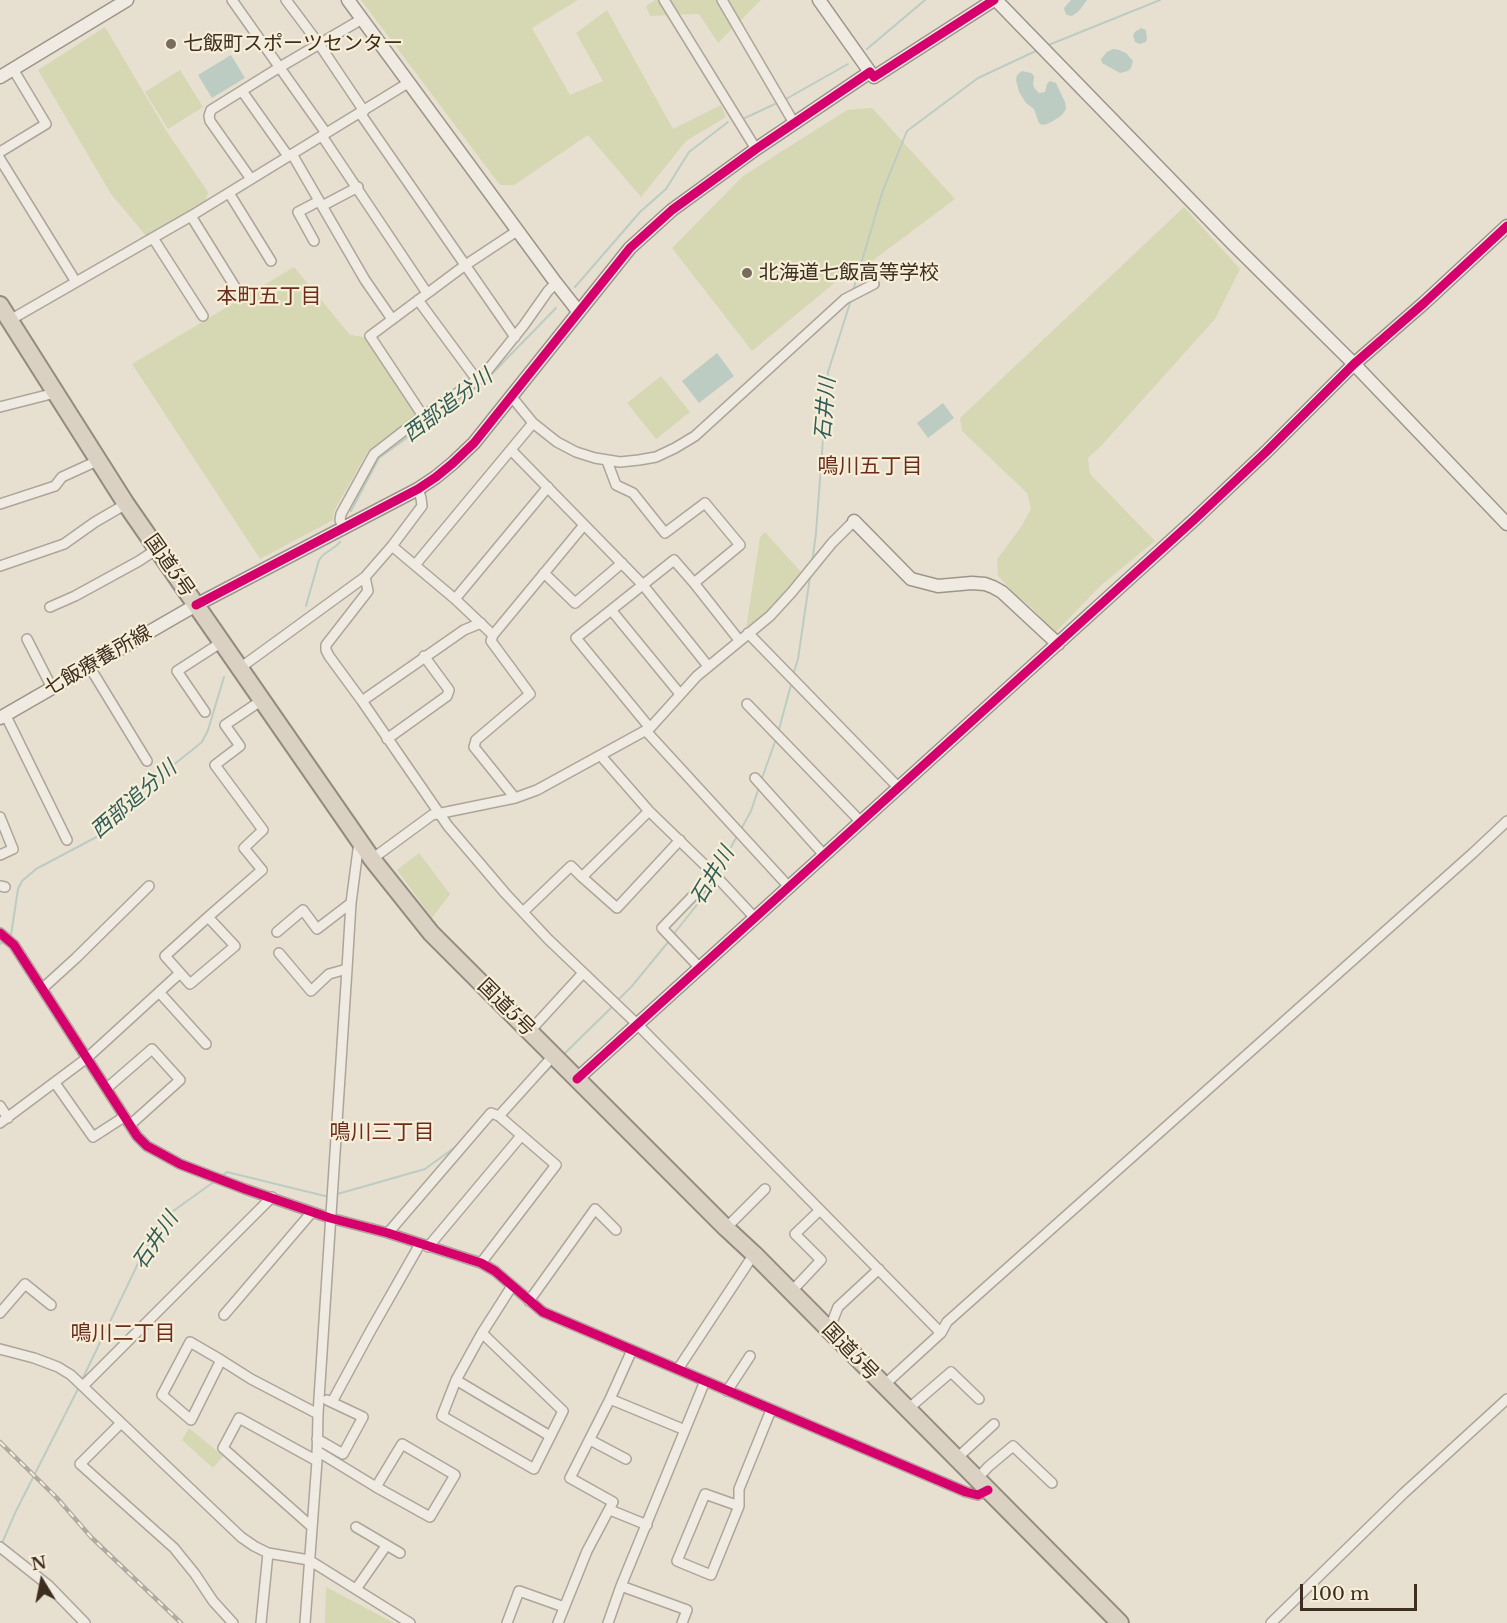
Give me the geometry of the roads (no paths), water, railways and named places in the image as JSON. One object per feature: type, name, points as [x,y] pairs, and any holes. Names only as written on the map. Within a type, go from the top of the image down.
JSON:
[{"type":"highway","name":"国道5号","points":[[0,305],[126,504],[372,859],[431,933],[754,1254],[883,1386],[908,1408],[1120,1623]]},
{"type":"street","points":[[0,77],[128,0]]},
{"type":"street","points":[[232,0],[280,66],[427,293]]},
{"type":"street","points":[[286,0],[319,44],[464,266],[515,337]]},
{"type":"street","points":[[348,0],[578,311]]},
{"type":"street","points":[[664,0],[756,149]]},
{"type":"street","points":[[722,0],[794,123]]},
{"type":"street","points":[[819,0],[870,72]]},
{"type":"street","points":[[995,0],[1232,243],[1354,364],[1507,524]]},
{"type":"street","name":"七飯療養所線","points":[[3,716],[196,605],[418,489],[453,463],[474,443],[630,248],[654,225],[756,149],[870,72],[874,77],[995,0]]},
{"type":"street","points":[[251,179],[210,121],[211,110],[280,66],[362,19]]},
{"type":"street","points":[[0,152],[46,124],[14,69]]},
{"type":"street","points":[[9,320],[191,216],[408,83]]},
{"type":"street","points":[[242,91],[290,155],[321,203],[365,280],[392,319]]},
{"type":"street","points":[[0,159],[76,282]]},
{"type":"street","points":[[314,241],[298,213],[358,187]]},
{"type":"street","points":[[229,193],[271,261]]},
{"type":"street","points":[[191,216],[240,295]]},
{"type":"street","points":[[577,1079],[1058,644],[1266,452],[1354,364],[1507,226]]},
{"type":"street","points":[[423,416],[370,336],[464,266],[517,231]]},
{"type":"street","points":[[153,238],[203,316]]},
{"type":"street","points":[[343,527],[340,520],[341,514],[374,454],[423,416],[483,375],[556,283]]},
{"type":"street","points":[[511,396],[532,423],[556,442],[576,452],[606,461],[656,457],[695,436],[845,299],[874,284]]},
{"type":"street","points":[[418,300],[477,380]]},
{"type":"street","points":[[0,407],[55,393]]},
{"type":"street","points":[[415,565],[532,423]]},
{"type":"street","points":[[511,450],[643,585],[708,666]]},
{"type":"street","points":[[0,504],[55,486],[62,477],[97,461]]},
{"type":"street","points":[[606,461],[616,484],[633,493],[665,533],[705,503],[740,545],[694,583]]},
{"type":"street","points":[[455,599],[548,487]]},
{"type":"street","points":[[240,668],[365,577],[422,506],[418,489]]},
{"type":"street","points":[[0,566],[64,544],[126,504]]},
{"type":"street","points":[[372,859],[432,815],[515,798],[537,790],[648,729],[708,666],[770,616],[832,543],[854,521],[911,579],[938,586],[972,583],[993,587],[1002,592],[1058,644]]},
{"type":"street","points":[[515,798],[474,747],[476,740],[530,694],[491,641],[493,635],[584,525]]},
{"type":"street","points":[[392,546],[455,599],[493,635]]},
{"type":"street","points":[[50,607],[75,596],[157,549]]},
{"type":"street","points":[[739,640],[674,560],[576,638],[648,729],[789,888]]},
{"type":"street","points":[[544,573],[575,603],[622,563]]},
{"type":"street","points":[[365,577],[368,591],[326,645],[326,650],[448,826],[523,912],[638,1025],[941,1333]]},
{"type":"street","points":[[612,610],[680,694]]},
{"type":"street","points":[[362,700],[464,630],[481,623]]},
{"type":"street","points":[[748,633],[899,788]]},
{"type":"street","points":[[27,639],[51,688]]},
{"type":"street","points":[[205,712],[177,671],[222,642]]},
{"type":"street","points":[[387,739],[447,696],[449,690],[424,656]]},
{"type":"street","points":[[89,666],[147,762]]},
{"type":"street","points":[[208,917],[235,946],[190,984],[165,956],[208,917],[262,870],[244,848],[263,830],[215,765],[240,746],[225,725],[262,700]]},
{"type":"street","points":[[747,704],[861,822]]},
{"type":"street","points":[[3,716],[67,840]]},
{"type":"street","points":[[601,756],[649,811],[714,874],[755,918]]},
{"type":"street","points":[[755,778],[825,856]]},
{"type":"street","points":[[582,877],[649,811]]},
{"type":"street","points":[[0,817],[13,849],[0,855]]},
{"type":"street","points":[[883,1386],[941,1333],[947,1322],[1507,821]]},
{"type":"street","points":[[305,1623],[351,903],[359,840]]},
{"type":"street","points":[[523,912],[571,866],[617,908],[680,840]]},
{"type":"street","points":[[700,968],[662,928],[714,874]]},
{"type":"street","points":[[43,988],[149,886]]},
{"type":"street","points":[[277,932],[303,910],[317,929],[351,903]]},
{"type":"street","points":[[0,933],[14,945],[137,1136],[147,1146],[180,1164],[330,1218],[388,1233],[481,1263],[495,1271],[543,1312],[966,1492],[978,1495],[988,1467],[1013,1446],[1052,1483]]},
{"type":"street","points":[[279,953],[310,991],[329,974],[347,969]]},
{"type":"street","points":[[0,1106],[4,1121],[87,1058],[180,973]]},
{"type":"street","points":[[530,1031],[584,974]]},
{"type":"street","points":[[159,992],[206,1044]]},
{"type":"street","points":[[55,1083],[93,1137],[127,1121],[180,1080],[152,1049],[107,1088]]},
{"type":"street","points":[[499,1116],[554,1056]]},
{"type":"street","points":[[388,1233],[492,1113],[499,1116],[556,1165],[481,1263]]},
{"type":"street","points":[[332,1402],[371,1330],[424,1246],[521,1136]]},
{"type":"street","points":[[726,1228],[765,1189]]},
{"type":"street","points":[[83,1386],[272,1197]]},
{"type":"street","points":[[530,1302],[595,1209],[616,1230]]},
{"type":"street","points":[[791,1292],[821,1260],[795,1234],[820,1210]]},
{"type":"street","points":[[224,1315],[312,1212]]},
{"type":"street","points":[[678,1369],[754,1254]]},
{"type":"street","points":[[829,1330],[838,1307],[879,1269]]},
{"type":"street","points":[[0,1313],[24,1284],[51,1305]]},
{"type":"street","points":[[482,1333],[563,1411],[534,1469],[442,1416],[456,1380],[482,1333],[512,1286]]},
{"type":"street","points":[[221,1360],[191,1420],[162,1395],[190,1342],[221,1360],[252,1379],[318,1414]]},
{"type":"street","points":[[0,1349],[58,1367],[83,1386],[241,1537],[268,1553],[309,1560],[410,1623]]},
{"type":"street","points":[[558,1623],[588,1551],[614,1502],[570,1478],[632,1350]]},
{"type":"street","points":[[727,1391],[750,1356]]},
{"type":"street","points":[[908,1408],[951,1372],[979,1399]]},
{"type":"street","points":[[456,1380],[550,1436]]},
{"type":"street","points":[[608,1623],[705,1381]]},
{"type":"street","points":[[317,1439],[343,1454],[363,1417],[320,1398]]},
{"type":"street","points":[[610,1399],[685,1430]]},
{"type":"street","points":[[1271,1623],[1404,1493],[1507,1399]]},
{"type":"street","points":[[739,1506],[705,1494],[677,1561],[711,1575],[739,1506],[739,1489],[771,1410]]},
{"type":"street","points":[[312,1527],[223,1448],[239,1418],[317,1456],[430,1517],[455,1475],[402,1444],[376,1487]]},
{"type":"street","points":[[121,1422],[80,1464],[174,1548],[213,1601],[233,1623]]},
{"type":"street","points":[[956,1459],[994,1424]]},
{"type":"street","points":[[590,1440],[626,1459]]},
{"type":"street","points":[[610,1510],[647,1525]]},
{"type":"street","points":[[356,1527],[400,1553]]},
{"type":"street","points":[[356,1589],[386,1546]]},
{"type":"street","points":[[0,1547],[48,1586],[85,1623]]},
{"type":"street","points":[[261,1623],[268,1553]]},
{"type":"street","points":[[621,1586],[687,1610],[682,1623]]},
{"type":"street","points":[[507,1623],[519,1591],[564,1607]]},
{"type":"waterway","name":"西部追分川","points":[[867,49],[925,0]]},
{"type":"waterway","name":"石井川","points":[[1046,46],[1160,0]]},
{"type":"waterway","name":"石井川","points":[[853,291],[882,193],[907,131],[978,78],[1038,50]]},
{"type":"waterway","name":"西部追分川","points":[[786,99],[848,64]]},
{"type":"waterway","name":"西部追分川","points":[[745,118],[775,104]]},
{"type":"waterway","name":"西部追分川","points":[[575,287],[640,212],[666,189],[689,152],[728,122]]},
{"type":"waterway","name":"石井川","points":[[812,563],[828,372],[851,300]]},
{"type":"waterway","name":"西部追分川","points":[[351,511],[379,458],[485,381],[556,308]]},
{"type":"waterway","name":"西部追分川","points":[[306,606],[319,560],[340,542]]},
{"type":"waterway","name":"石井川","points":[[793,675],[798,659],[810,577]]},
{"type":"waterway","name":"西部追分川","points":[[11,935],[18,889],[22,881],[36,869],[104,833],[146,787],[202,742],[208,730],[224,677]]},
{"type":"waterway","name":"石井川","points":[[778,733],[792,681]]},
{"type":"waterway","name":"石井川","points":[[761,781],[776,739]]},
{"type":"waterway","name":"石井川","points":[[740,831],[751,811],[759,787]]},
{"type":"waterway","name":"石井川","points":[[717,873],[737,836]]},
{"type":"waterway","name":"石井川","points":[[672,936],[713,881]]},
{"type":"waterway","name":"石井川","points":[[618,1000],[669,941]]},
{"type":"waterway","name":"石井川","points":[[563,1055],[614,1005]]},
{"type":"waterway","name":"石井川","points":[[535,1083],[554,1064]]},
{"type":"waterway","name":"石井川","points":[[334,1195],[425,1169],[458,1145]]},
{"type":"waterway","name":"石井川","points":[[222,1176],[227,1172],[329,1197]]},
{"type":"waterway","name":"石井川","points":[[81,1382],[144,1251],[169,1214],[215,1181]]},
{"type":"waterway","name":"石井川","points":[[2,1543],[79,1387]]},
{"type":"railway","points":[[0,1442],[57,1498],[91,1537],[181,1623]]},
{"type":"place","name":"七飯町スポーツセンター","points":[[171,44]]},
{"type":"place","name":"北海道七飯高等学校","points":[[747,273]]},
{"type":"district","name":"本町五丁目","points":[[269,297]]},
{"type":"district","name":"鳴川五丁目","points":[[870,467]]},
{"type":"district","name":"鳴川三丁目","points":[[382,1133]]},
{"type":"district","name":"鳴川二丁目","points":[[123,1334]]}]
